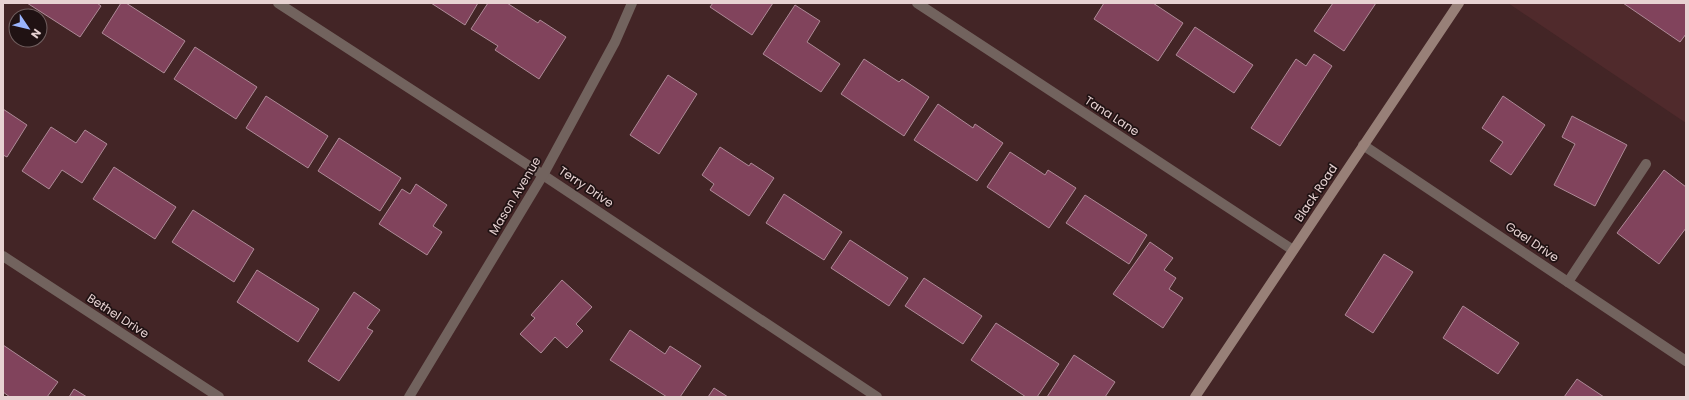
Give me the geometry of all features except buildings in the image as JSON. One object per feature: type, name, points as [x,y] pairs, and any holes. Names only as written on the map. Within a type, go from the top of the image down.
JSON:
[{"type":"main road","name":"Black Road","points":[[1195,397],[1458,3]]},
{"type":"street","name":"Terry Drive","points":[[278,3],[543,175],[877,397]]},
{"type":"street","name":"Mason Avenue","points":[[409,397],[543,175],[615,42],[632,3]]},
{"type":"street","name":"Tana Lane","points":[[917,3],[1293,250]]},
{"type":"street","name":"Gael Drive","points":[[1363,145],[1686,361]]},
{"type":"street","points":[[1568,282],[1646,164]]},
{"type":"street","name":"Bethel Drive","points":[[3,256],[219,397]]},
{"type":"shaded area","points":[[1508,3],[1686,3],[1686,123]]}]
